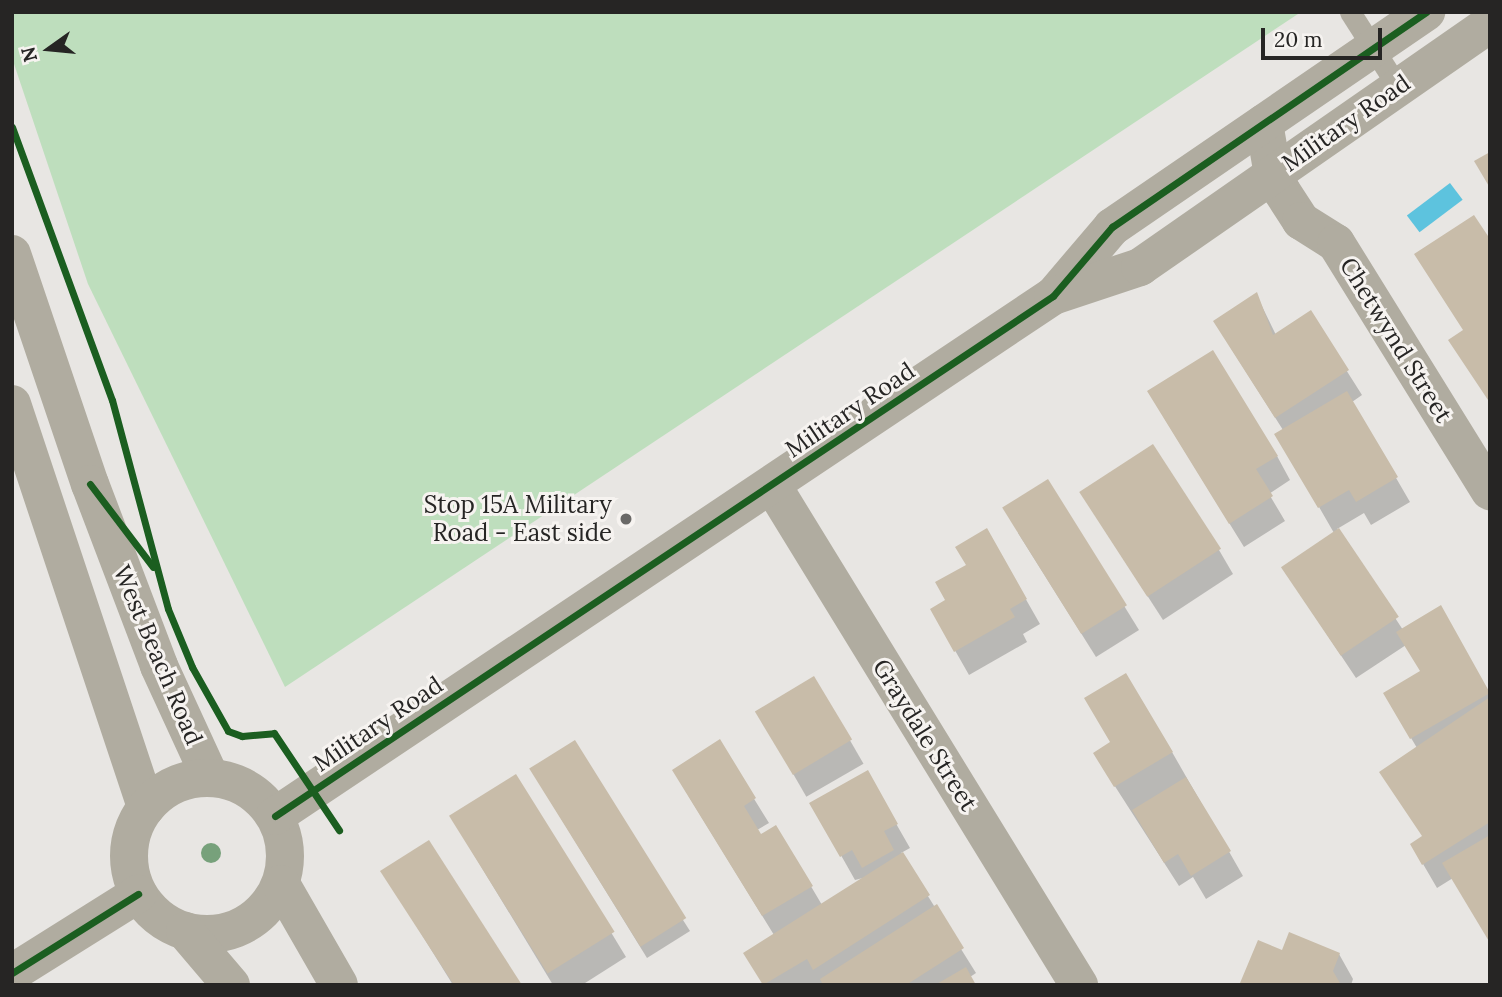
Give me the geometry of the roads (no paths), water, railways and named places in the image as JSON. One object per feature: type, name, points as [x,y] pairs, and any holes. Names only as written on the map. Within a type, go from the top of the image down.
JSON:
[{"type":"street","name":"Military Road","points":[[1053,296],[1112,227],[1426,12]]},
{"type":"street","name":"Military Road","points":[[275,816],[1053,296],[1140,267],[1490,24]]},
{"type":"street","name":"Chetwynd Street","points":[[1264,123],[1273,175],[1301,221],[1336,243],[1490,491]]},
{"type":"street","name":"West Beach Road","points":[[12,254],[104,523],[159,666],[210,777]]},
{"type":"street","points":[[12,404],[146,807]]},
{"type":"street","name":"Graydale Street","points":[[772,485],[1079,985]]},
{"type":"street","points":[[185,932],[208,935],[253,921],[270,905],[281,884],[286,861],[275,816],[258,796],[236,782],[210,777],[186,780],[163,790],[146,807],[134,827],[129,849],[138,894],[150,910],[185,932],[231,985]]},
{"type":"street","points":[[281,884],[340,985]]},
{"type":"street","points":[[12,973],[138,894]]},
{"type":"lane","points":[[1350,12],[1398,86]]},
{"type":"water","points":[[1450,183],[1463,200],[1420,232],[1407,215]]},
{"type":"place","name":"Stop 15A Military Road - East side","points":[[626,519]]}]
